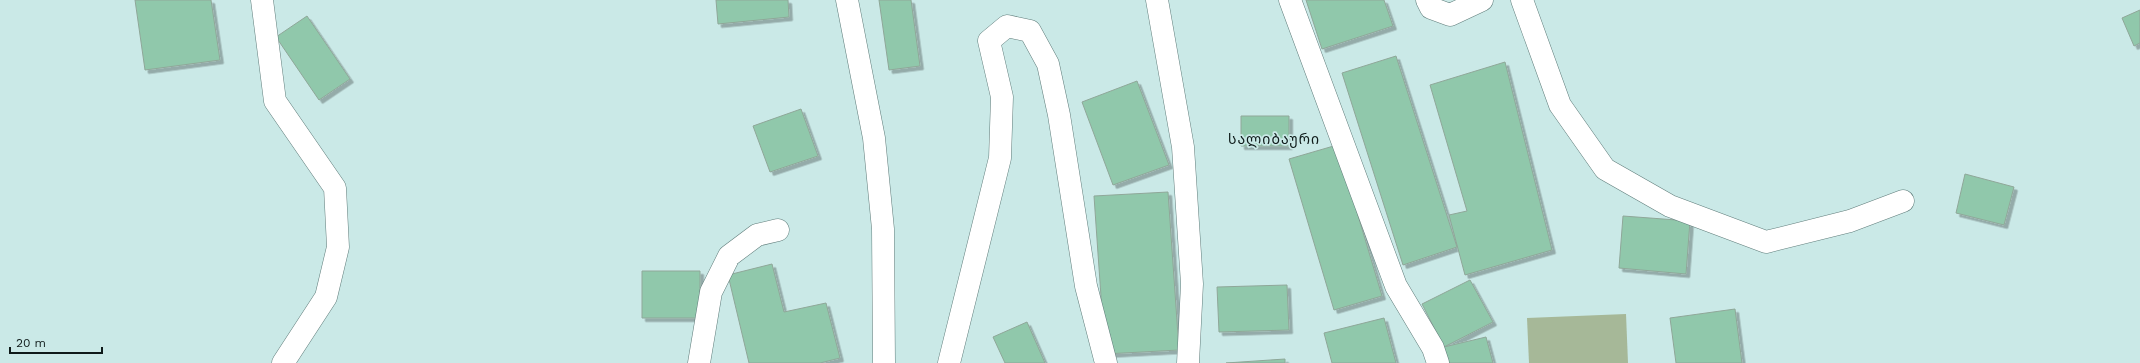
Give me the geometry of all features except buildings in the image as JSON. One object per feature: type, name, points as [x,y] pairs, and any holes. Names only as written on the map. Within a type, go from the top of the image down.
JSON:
[{"type":"street","points":[[262,0],[275,101],[335,188],[338,247],[326,297],[283,363]]},
{"type":"street","points":[[847,0],[874,138],[882,214],[884,363]]},
{"type":"street","points":[[1158,0],[1183,147],[1192,284],[1188,363]]},
{"type":"street","points":[[1290,0],[1396,286],[1433,348],[1438,363]]},
{"type":"street","points":[[1427,0],[1431,8],[1450,15],[1482,0]]},
{"type":"street","points":[[1522,0],[1560,105],[1605,169],[1670,206],[1766,242],[1850,221],[1903,201]]},
{"type":"street","points":[[949,363],[1000,158],[1002,97],[989,41],[1007,26],[1030,31],[1048,64],[1059,115],[1086,286],[1106,363]]},
{"type":"street","points":[[699,363],[711,292],[729,256],[757,235],[778,230]]},
{"type":"green space","points":[[1626,314],[1628,363],[1529,363],[1527,318]]},
{"type":"district","name":"სალიბაური","points":[[1274,139]]}]
